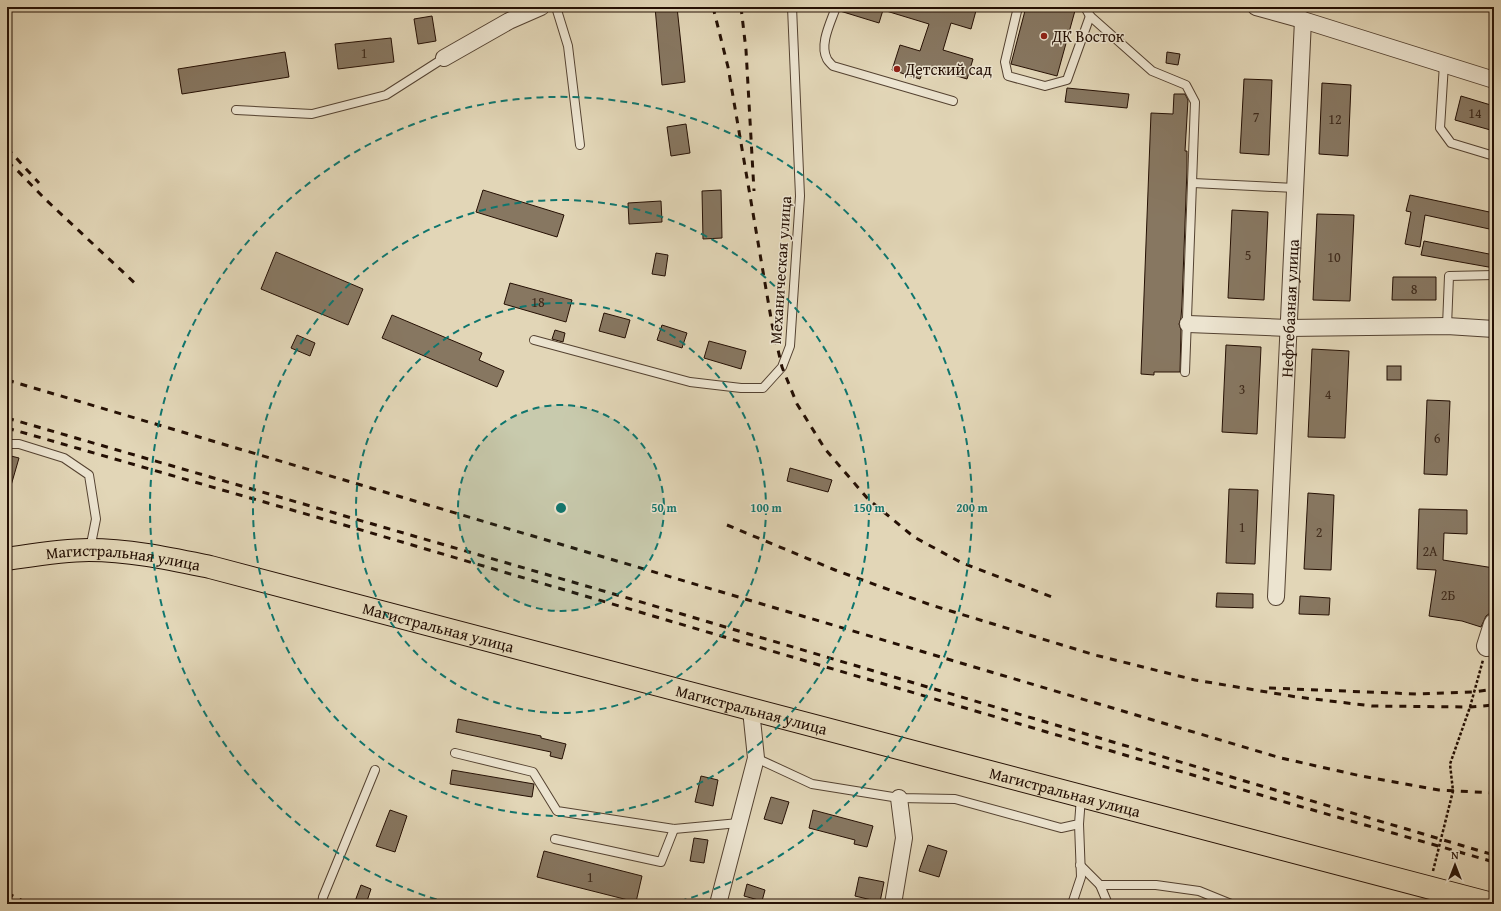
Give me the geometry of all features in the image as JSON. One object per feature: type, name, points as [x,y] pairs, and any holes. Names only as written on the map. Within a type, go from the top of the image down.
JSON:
[{"type":"main road","name":"Магистральная улица","points":[[7,559],[52,552],[89,550],[136,554],[210,567],[1492,904]]},
{"type":"street","points":[[444,58],[509,21],[541,7]]},
{"type":"street","points":[[1256,7],[1301,13],[1444,64],[1494,80]]},
{"type":"street","name":"Нефтебазная улица","points":[[1276,597],[1295,188],[1301,13]]},
{"type":"street","points":[[1188,324],[1288,328],[1447,326],[1494,329]]},
{"type":"street","points":[[1487,646],[1494,624]]},
{"type":"street","points":[[718,904],[756,758],[751,710]]},
{"type":"street","points":[[892,904],[904,838],[899,798]]},
{"type":"lane","points":[[556,7],[568,46],[580,145]]},
{"type":"lane","name":"Механическая улица","points":[[534,340],[690,382],[741,388],[762,388],[782,367],[790,346],[800,196],[792,7]]},
{"type":"lane","points":[[836,7],[824,48],[827,59],[833,66],[954,101]]},
{"type":"lane","points":[[1018,7],[1005,62],[1008,76],[1045,86],[1067,80],[1090,16]]},
{"type":"lane","points":[[1085,7],[1090,16],[1152,71],[1186,85],[1195,102],[1188,324],[1185,372]]},
{"type":"lane","points":[[236,110],[312,114],[386,95],[444,58]]},
{"type":"lane","points":[[1444,64],[1440,128],[1451,143],[1494,156]]},
{"type":"lane","points":[[1193,183],[1295,188]]},
{"type":"lane","points":[[1447,326],[1449,276],[1494,275]]},
{"type":"lane","points":[[7,444],[19,444],[64,458],[89,474],[96,519],[89,550]]},
{"type":"lane","points":[[455,754],[533,772],[557,811],[674,828],[739,824]]},
{"type":"lane","points":[[756,758],[812,784],[899,798],[955,799],[1061,828],[1079,824]]},
{"type":"lane","points":[[322,904],[323,897],[374,770]]},
{"type":"lane","points":[[1072,904],[1081,877],[1079,824],[1081,796]]},
{"type":"lane","points":[[556,839],[661,862],[674,828]]},
{"type":"lane","points":[[1080,865],[1100,885],[1108,904]]},
{"type":"lane","points":[[1100,885],[1156,885],[1199,891],[1231,904]]},
{"type":"path","points":[[1428,887],[1453,790],[1450,764],[1470,707],[1487,646]]},
{"type":"building","points":[[655,7],[677,7],[685,82],[662,85]]},
{"type":"building","points":[[841,7],[977,7],[971,29],[951,23],[943,50],[973,59],[967,79],[924,66],[920,79],[892,70],[900,45],[920,51],[929,24],[883,10],[879,23],[840,11]]},
{"type":"building","name":"ДК Восток","points":[[1026,7],[1076,7],[1057,76],[1011,64]]},
{"type":"building","points":[[432,16],[436,41],[418,44],[414,19]]},
{"type":"building","points":[[391,38],[394,62],[338,69],[335,44]]},
{"type":"building","points":[[285,52],[289,77],[182,94],[178,69]]},
{"type":"building","points":[[1167,52],[1180,54],[1178,65],[1166,63]]},
{"type":"building","points":[[1244,79],[1272,80],[1269,155],[1240,153]]},
{"type":"building","points":[[1322,83],[1351,85],[1348,156],[1319,154]]},
{"type":"building","points":[[1067,88],[1129,94],[1127,108],[1065,102]]},
{"type":"building","points":[[1174,94],[1185,94],[1188,100],[1185,151],[1187,151],[1187,169],[1182,304],[1179,324],[1181,330],[1180,372],[1154,372],[1154,375],[1141,374],[1151,113],[1173,114]]},
{"type":"building","points":[[1461,96],[1494,106],[1494,131],[1455,120]]},
{"type":"building","points":[[686,124],[690,153],[671,156],[667,127]]},
{"type":"building","points":[[483,190],[564,215],[557,237],[476,212]]},
{"type":"building","points":[[721,190],[722,238],[703,239],[702,191]]},
{"type":"building","points":[[1410,195],[1494,213],[1494,230],[1425,215],[1420,247],[1405,244],[1411,212],[1406,211]]},
{"type":"building","points":[[661,201],[662,222],[629,224],[628,203]]},
{"type":"building","points":[[1232,210],[1268,212],[1264,300],[1228,298]]},
{"type":"building","points":[[1317,214],[1354,215],[1350,301],[1313,300]]},
{"type":"building","points":[[1424,241],[1494,255],[1494,268],[1421,255]]},
{"type":"building","points":[[276,252],[363,289],[348,325],[261,289]]},
{"type":"building","points":[[656,253],[668,255],[665,276],[652,274]]},
{"type":"building","points":[[1393,277],[1436,277],[1436,300],[1392,300]]},
{"type":"building","points":[[510,283],[572,300],[566,322],[504,304]]},
{"type":"building","points":[[604,313],[630,320],[625,338],[599,331]]},
{"type":"building","points":[[392,315],[482,353],[479,360],[504,371],[497,387],[382,338]]},
{"type":"building","points":[[662,325],[687,333],[682,348],[657,340]]},
{"type":"building","points":[[555,330],[565,333],[563,342],[552,339]]},
{"type":"building","points":[[297,335],[315,343],[310,356],[291,348]]},
{"type":"building","points":[[709,341],[746,351],[741,369],[704,358]]},
{"type":"building","points":[[1226,345],[1261,347],[1257,434],[1222,432]]},
{"type":"building","points":[[1312,349],[1349,351],[1345,438],[1308,437]]},
{"type":"building","points":[[1387,366],[1401,366],[1401,380],[1387,380]]},
{"type":"building","points":[[1427,400],[1450,401],[1447,475],[1424,474]]},
{"type":"building","points":[[7,455],[19,458],[10,489],[7,488]]},
{"type":"building","points":[[790,468],[832,480],[828,492],[787,481]]},
{"type":"building","points":[[1229,489],[1258,490],[1255,564],[1226,563]]},
{"type":"building","points":[[1308,493],[1334,495],[1331,570],[1304,569]]},
{"type":"building","points":[[1419,509],[1467,510],[1467,534],[1444,533],[1443,560],[1494,568],[1494,601],[1490,613],[1486,616],[1481,627],[1462,621],[1429,616],[1436,570],[1417,569]]},
{"type":"building","points":[[1217,593],[1253,594],[1253,608],[1216,607]]},
{"type":"building","points":[[1300,596],[1330,598],[1329,615],[1299,614]]},
{"type":"building","points":[[458,719],[541,736],[541,738],[566,744],[562,759],[550,756],[551,752],[456,732]]},
{"type":"building","points":[[452,770],[534,784],[532,797],[450,784]]},
{"type":"building","points":[[701,776],[718,780],[713,806],[695,802]]},
{"type":"building","points":[[771,797],[789,802],[782,824],[764,819]]},
{"type":"building","points":[[390,810],[407,816],[395,852],[376,846]]},
{"type":"building","points":[[813,810],[873,826],[867,847],[854,844],[855,840],[809,828]]},
{"type":"building","points":[[694,838],[708,840],[704,863],[690,861]]},
{"type":"building","points":[[928,845],[947,851],[939,877],[919,871]]},
{"type":"building","points":[[544,851],[642,876],[636,902],[537,877]]},
{"type":"building","points":[[859,877],[884,882],[880,902],[855,896]]},
{"type":"building","points":[[747,884],[765,890],[762,901],[744,896]]},
{"type":"building","points":[[361,885],[371,889],[366,904],[354,904]]},
{"type":"railway","points":[[713,7],[728,67],[772,324],[782,367],[797,404],[825,449],[868,499],[914,537],[962,563],[1052,597]]},
{"type":"railway","points":[[741,7],[746,50],[754,191]]},
{"type":"railway","points":[[7,148],[39,183]]},
{"type":"railway","points":[[7,162],[139,287]]},
{"type":"railway","points":[[7,380],[1281,758],[1361,776],[1439,790],[1494,793]]},
{"type":"railway","points":[[7,418],[631,599],[1494,855]]},
{"type":"railway","points":[[7,428],[351,527],[1264,796],[1494,862]]},
{"type":"railway","points":[[727,525],[835,570],[931,605],[1095,655],[1195,680],[1297,697],[1372,706],[1470,707],[1494,705]]},
{"type":"railway","points":[[1269,688],[1417,694],[1474,692],[1494,689]]},
{"type":"railway","points":[[7,893],[29,904]]},
{"type":"place","name":"ДК Восток","points":[[1044,36]]},
{"type":"place","name":"Детский сад","points":[[897,69]]}]
